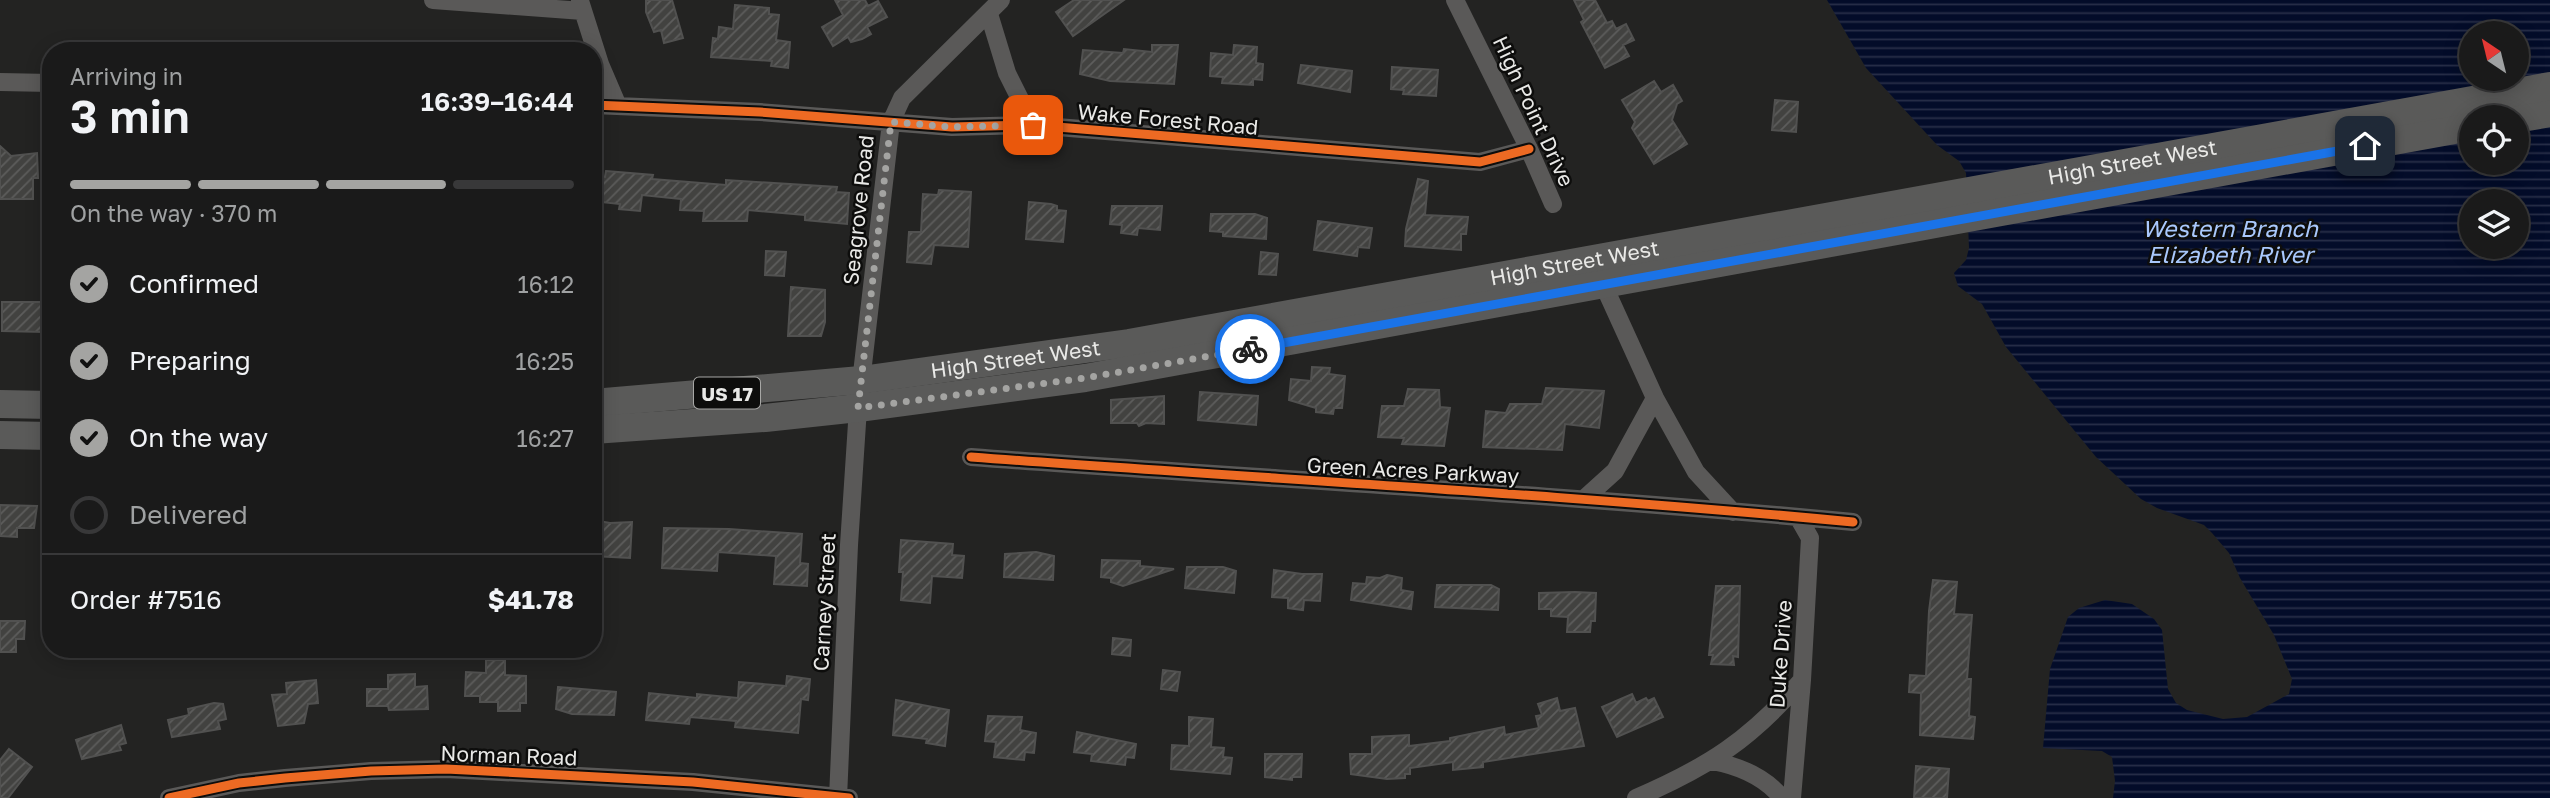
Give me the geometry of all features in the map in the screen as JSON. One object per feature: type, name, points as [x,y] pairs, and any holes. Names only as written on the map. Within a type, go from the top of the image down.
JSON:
[{"type":"main road","name":"High Street West","points":[[602,429],[765,418],[1085,378],[1604,286],[1907,215],[2550,86]]},
{"type":"main road","points":[[2529,117],[2550,113]]},
{"type":"main road","name":"High Street West","points":[[602,402],[713,395],[981,365],[2459,129]]},
{"type":"main road","points":[[0,404],[42,405]]},
{"type":"main road","points":[[0,435],[42,436]]},
{"type":"street","points":[[433,0],[581,5],[593,42]]},
{"type":"street","name":"Seagrove Road","points":[[858,408],[891,122],[902,98],[1001,0]]},
{"type":"street","name":"High Point Drive","points":[[1455,0],[1529,149],[1553,204]]},
{"type":"street","points":[[989,14],[1007,73],[1033,125]]},
{"type":"street","points":[[602,69],[618,106]]},
{"type":"street","points":[[0,82],[42,83]]},
{"type":"street","name":"Wake Forest Road","points":[[602,105],[760,112],[952,127],[1033,125],[1480,162],[1529,149]]},
{"type":"street","points":[[1604,286],[1655,398],[1696,471],[1733,512]]},
{"type":"street","points":[[1584,499],[1615,471],[1655,398]]},
{"type":"street","name":"Carney Street","points":[[842,797],[849,545],[858,408]]},
{"type":"street","name":"Green Acres Parkway","points":[[971,457],[1584,499],[1853,522]]},
{"type":"street","name":"Duke Drive","points":[[1792,798],[1810,538],[1798,517]]},
{"type":"street","points":[[1636,798],[1712,761],[1739,743],[1802,680]]},
{"type":"street","points":[[1712,761],[1747,771],[1765,782],[1782,798]]},
{"type":"street","name":"Norman Road","points":[[169,798],[239,783],[285,778],[371,771],[446,769],[693,782],[842,797]]},
{"type":"water","name":"Western Branch Elizabeth River","points":[[1827,0],[2550,0],[2550,798],[2113,798],[2115,781],[2112,757],[2102,751],[2043,748],[2050,669],[2068,617],[2079,608],[2105,600],[2132,604],[2154,619],[2162,630],[2168,689],[2176,703],[2187,710],[2223,719],[2247,717],[2289,694],[2292,679],[2274,635],[2240,578],[2229,553],[2204,525],[2157,508],[2141,499],[2096,457],[2006,347],[1982,304],[1958,286],[1954,273],[1966,260],[1969,248],[1966,173],[1959,161],[1937,145],[1866,68]]},
{"type":"building","points":[[646,0],[672,0],[683,38],[664,43],[661,30],[654,32],[646,12]]},
{"type":"building","points":[[835,0],[865,0],[868,6],[878,1],[887,17],[867,27],[871,34],[862,39],[851,42],[848,37],[833,46],[822,27],[843,15]]},
{"type":"building","points":[[1074,0],[1124,0],[1073,36],[1056,12]]},
{"type":"building","points":[[1574,0],[1595,0],[1607,23],[1612,21],[1616,29],[1626,24],[1634,40],[1623,45],[1629,56],[1605,68],[1581,22],[1584,20]]},
{"type":"building","points":[[735,5],[769,8],[769,14],[779,15],[776,40],[790,42],[788,68],[771,66],[772,61],[711,57],[713,38],[718,39],[719,27],[733,29]]},
{"type":"building","points":[[1152,45],[1178,45],[1174,84],[1110,81],[1080,74],[1083,50],[1123,53],[1124,49],[1152,52]]},
{"type":"building","points":[[1234,45],[1257,47],[1256,63],[1263,64],[1262,80],[1253,79],[1253,85],[1222,83],[1223,77],[1210,76],[1211,53],[1233,55]]},
{"type":"building","points":[[1301,65],[1352,71],[1350,92],[1298,83]]},
{"type":"building","points":[[1392,67],[1438,70],[1436,96],[1403,94],[1404,90],[1391,89]]},
{"type":"building","points":[[1654,81],[1661,92],[1673,85],[1682,101],[1677,104],[1672,120],[1687,144],[1654,164],[1632,128],[1635,122],[1622,100]]},
{"type":"building","points":[[1775,100],[1798,102],[1796,132],[1772,130]]},
{"type":"building","points":[[0,146],[11,156],[37,153],[38,178],[33,178],[33,199],[0,199]]},
{"type":"building","points":[[606,171],[653,175],[652,179],[726,185],[726,180],[837,187],[836,192],[849,193],[847,224],[805,220],[805,215],[748,210],[747,221],[703,221],[704,211],[680,210],[681,199],[642,195],[640,211],[619,209],[620,204],[602,202],[602,177],[605,177]]},
{"type":"building","points":[[1418,179],[1428,181],[1425,215],[1468,217],[1466,234],[1461,234],[1461,250],[1405,246],[1406,229]]},
{"type":"building","points":[[939,190],[971,192],[968,247],[934,245],[931,264],[907,262],[909,232],[921,232],[923,194],[938,195]]},
{"type":"building","points":[[1029,202],[1051,204],[1057,206],[1057,210],[1066,211],[1063,242],[1026,239]]},
{"type":"building","points":[[1112,206],[1162,206],[1160,230],[1138,228],[1137,235],[1121,233],[1122,225],[1110,224]]},
{"type":"building","points":[[1211,214],[1255,214],[1267,218],[1266,239],[1223,236],[1223,232],[1210,231]]},
{"type":"building","points":[[1318,221],[1372,228],[1369,248],[1358,247],[1357,256],[1314,250]]},
{"type":"building","points":[[766,251],[786,252],[784,276],[765,275]]},
{"type":"building","points":[[1261,252],[1278,254],[1276,275],[1259,274]]},
{"type":"building","points":[[791,287],[825,290],[825,322],[821,336],[788,336]]},
{"type":"building","points":[[2,302],[42,302],[42,332],[2,331]]},
{"type":"building","points":[[1312,367],[1330,368],[1329,374],[1345,376],[1342,408],[1334,408],[1333,414],[1316,412],[1316,408],[1289,400],[1291,379],[1311,381]]},
{"type":"building","points":[[1546,388],[1604,391],[1599,428],[1565,424],[1562,450],[1483,447],[1486,411],[1506,413],[1510,404],[1542,404]]},
{"type":"building","points":[[1408,389],[1439,390],[1440,407],[1450,408],[1444,446],[1402,444],[1404,438],[1378,437],[1382,406],[1404,406]]},
{"type":"building","points":[[1200,392],[1258,396],[1256,425],[1198,420]]},
{"type":"building","points":[[1164,396],[1164,424],[1146,423],[1139,426],[1137,423],[1111,423],[1111,400]]},
{"type":"building","points":[[0,505],[37,506],[34,528],[17,528],[17,537],[0,536]]},
{"type":"building","points":[[602,522],[632,522],[630,558],[602,556]]},
{"type":"building","points":[[664,528],[802,534],[800,563],[808,564],[807,586],[774,584],[776,556],[718,552],[717,571],[662,568]]},
{"type":"building","points":[[901,540],[953,544],[952,555],[964,556],[962,578],[932,576],[930,603],[901,600]]},
{"type":"building","points":[[1036,552],[1054,556],[1053,580],[1004,577],[1005,554]]},
{"type":"building","points":[[1102,560],[1140,561],[1140,566],[1174,569],[1123,586],[1111,582],[1111,578],[1101,577]]},
{"type":"building","points":[[1187,567],[1223,567],[1236,571],[1234,593],[1185,588]]},
{"type":"building","points":[[1274,570],[1322,574],[1320,601],[1304,600],[1303,610],[1288,608],[1288,598],[1272,597]]},
{"type":"building","points":[[1387,575],[1402,578],[1401,590],[1413,592],[1411,609],[1351,600],[1353,583],[1366,584],[1367,577],[1380,578]]},
{"type":"building","points":[[1933,580],[1957,582],[1954,614],[1972,615],[1967,679],[1971,679],[1969,716],[1975,717],[1973,739],[1920,735],[1921,693],[1909,692],[1910,675],[1926,676]]},
{"type":"building","points":[[1437,585],[1491,585],[1499,589],[1498,610],[1435,607]]},
{"type":"building","points":[[1716,586],[1740,586],[1738,657],[1733,656],[1734,665],[1711,664],[1713,655],[1709,655]]},
{"type":"building","points":[[1539,593],[1596,593],[1595,621],[1591,621],[1590,632],[1567,632],[1568,617],[1551,616],[1551,609],[1539,609]]},
{"type":"building","points":[[0,621],[25,621],[24,639],[16,639],[16,652],[0,652]]},
{"type":"building","points":[[1113,638],[1131,640],[1130,656],[1112,654]]},
{"type":"building","points":[[486,660],[505,660],[505,675],[526,676],[526,703],[520,703],[520,711],[498,711],[498,702],[480,702],[480,696],[465,696],[466,672],[486,673]]},
{"type":"building","points":[[1163,670],[1180,672],[1177,691],[1161,689]]},
{"type":"building","points":[[415,674],[415,687],[427,686],[428,709],[389,710],[388,706],[367,706],[367,689],[388,689],[388,675]]},
{"type":"building","points":[[787,676],[810,679],[808,700],[801,699],[798,733],[735,727],[736,721],[690,717],[689,724],[646,720],[649,693],[697,698],[697,694],[738,698],[739,682],[786,686]]},
{"type":"building","points":[[316,680],[318,703],[308,704],[304,723],[278,726],[272,695],[287,694],[286,683]]},
{"type":"building","points":[[558,687],[616,692],[614,715],[572,714],[556,709]]},
{"type":"building","points":[[1632,694],[1636,703],[1646,698],[1648,701],[1654,698],[1663,717],[1617,737],[1602,707]]},
{"type":"building","points":[[1557,698],[1560,711],[1575,708],[1584,746],[1483,762],[1483,767],[1453,770],[1453,762],[1410,768],[1410,774],[1405,774],[1405,778],[1387,779],[1351,774],[1350,754],[1372,754],[1372,737],[1409,735],[1409,746],[1450,741],[1450,738],[1504,727],[1505,735],[1539,728],[1536,716],[1542,715],[1538,704]]},
{"type":"building","points":[[896,700],[949,710],[945,746],[926,743],[927,739],[893,735]]},
{"type":"building","points":[[214,703],[223,704],[226,719],[218,721],[220,729],[172,737],[168,720],[189,715],[188,709]]},
{"type":"building","points":[[988,716],[1022,717],[1020,730],[1036,733],[1034,753],[1025,752],[1024,760],[994,757],[996,742],[985,741]]},
{"type":"building","points":[[1189,717],[1213,719],[1211,747],[1224,748],[1223,757],[1232,758],[1230,774],[1171,769],[1172,745],[1189,746]]},
{"type":"building","points":[[121,725],[126,743],[119,745],[121,750],[82,759],[76,740]]},
{"type":"building","points":[[1077,732],[1136,744],[1134,758],[1126,757],[1125,765],[1091,761],[1092,754],[1074,752]]},
{"type":"building","points":[[9,749],[32,767],[8,798],[0,798],[0,760]]},
{"type":"building","points":[[1265,754],[1302,754],[1301,777],[1292,777],[1292,780],[1265,777]]},
{"type":"building","points":[[1916,766],[1949,769],[1947,798],[1914,798]]},
{"type":"cycle path","points":[[602,105],[760,112],[952,127],[1033,125],[1480,162],[1529,149]]},
{"type":"cycle path","points":[[971,457],[1523,495],[1853,522]]},
{"type":"cycle path","points":[[169,798],[239,783],[285,778],[371,771],[446,769],[693,782],[849,798]]},
{"type":"way so far","points":[[1033,125],[952,127],[891,122],[858,408],[1085,378],[1250,349]]},
{"type":"route","points":[[1250,349],[2365,146]]}]
